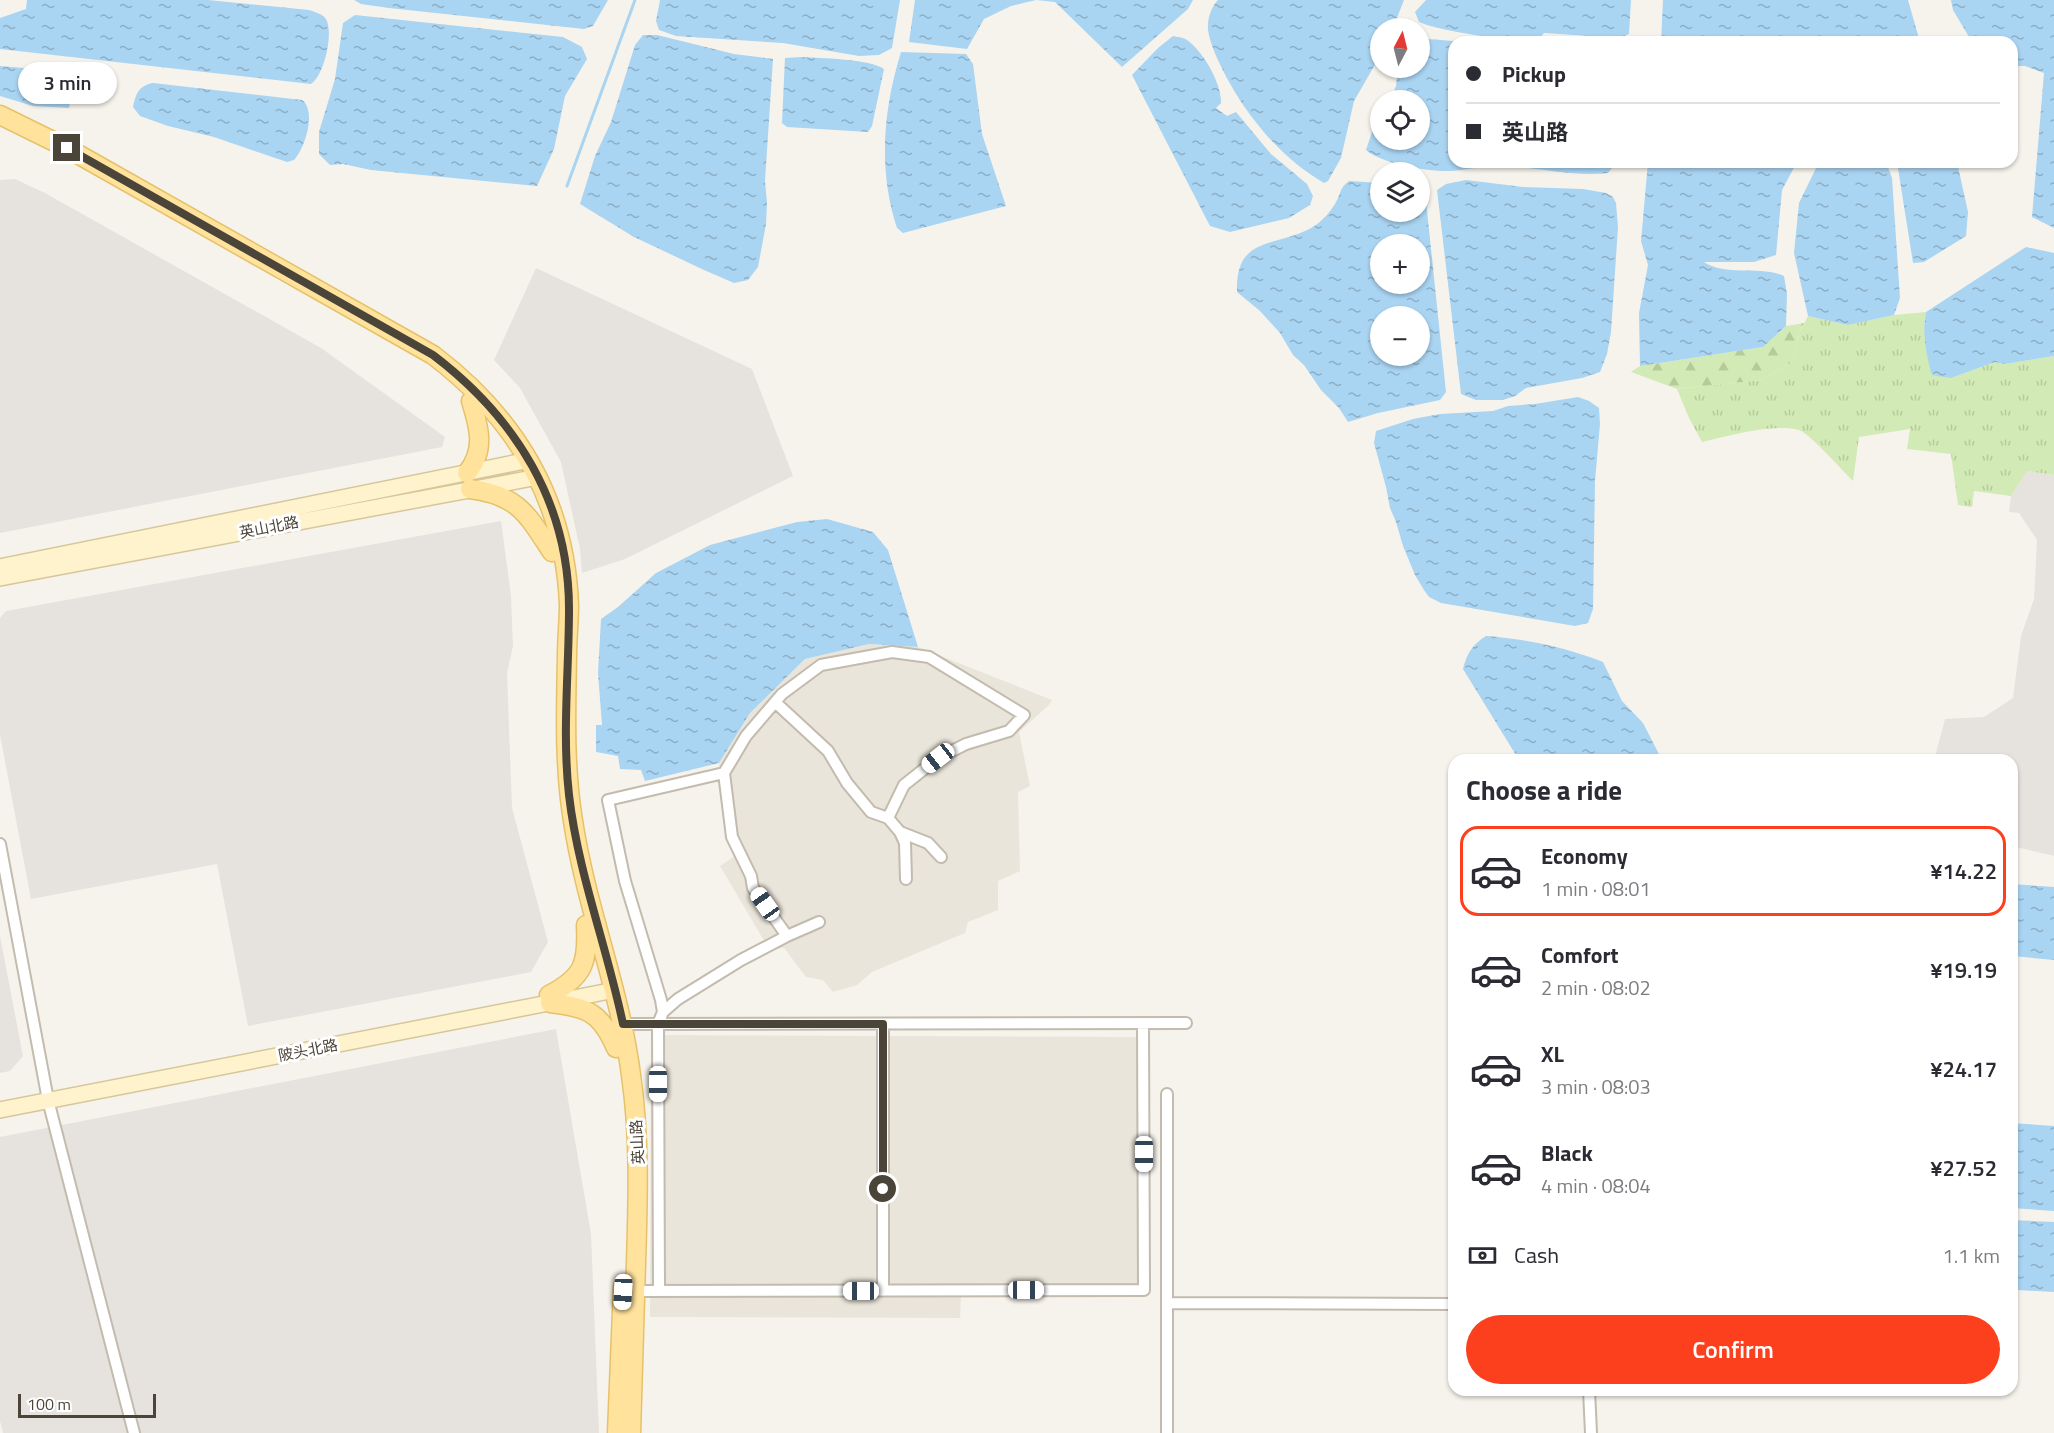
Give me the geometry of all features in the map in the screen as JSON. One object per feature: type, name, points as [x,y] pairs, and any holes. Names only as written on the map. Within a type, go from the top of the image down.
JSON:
[{"type":"main road","name":"英山路","points":[[0,115],[87,159],[433,355],[479,393],[499,416],[555,520],[567,579],[569,609],[566,744],[573,821],[608,987],[623,1104],[627,1179],[617,1433]]},
{"type":"main road","name":"英山路","points":[[0,127],[72,163],[402,349],[434,370],[471,401],[528,470],[552,552],[558,609],[555,744],[558,794],[567,851],[586,925],[623,1024],[631,1074],[637,1131],[638,1179],[632,1433]]},
{"type":"main road","points":[[471,401],[480,441],[477,458],[468,481],[511,501],[530,519],[552,552]]},
{"type":"main road","name":"英山北路","points":[[0,567],[528,470]]},
{"type":"main road","name":"英山北路","points":[[0,578],[468,481]]},
{"type":"main road","points":[[550,999],[581,971],[586,952],[586,925]]},
{"type":"main road","name":"陂头北路","points":[[0,1101],[48,1096],[608,987]]},
{"type":"main road","points":[[550,999],[593,1013],[608,1029],[616,1048]]},
{"type":"main road","name":"陂头北路","points":[[0,1110],[48,1096]]},
{"type":"street","points":[[787,936],[753,888],[751,876],[732,837],[724,773],[746,736],[782,694],[821,665],[892,652],[929,657],[1024,715],[1009,732],[966,744],[938,758],[904,785],[888,818]]},
{"type":"street","points":[[775,702],[828,750],[847,783],[871,812],[888,818],[900,832],[905,843],[906,879]]},
{"type":"street","points":[[663,1012],[662,1000],[626,881],[608,800],[724,773]]},
{"type":"street","points":[[900,832],[928,843],[941,857]]},
{"type":"street","points":[[0,844],[48,1096],[134,1433]]},
{"type":"street","points":[[659,1291],[658,1024],[663,1012],[678,999],[741,960],[819,922]]},
{"type":"street","points":[[623,1024],[1186,1023]]},
{"type":"street","points":[[883,1024],[884,1290]]},
{"type":"street","points":[[635,1291],[1144,1290],[1143,1024]]},
{"type":"street","points":[[1167,1094],[1167,1433]]},
{"type":"street","points":[[1167,1303],[1448,1304]]},
{"type":"street","points":[[1589,1396],[1591,1433]]},
{"type":"shaded area","points":[[15,179],[45,193],[321,348],[445,437],[442,447],[0,533],[0,180]]},
{"type":"shaded area","points":[[536,268],[752,369],[793,476],[625,559],[582,573],[580,549],[561,462],[520,388],[494,360]]},
{"type":"shaded area","points":[[2027,471],[2054,475],[2054,856],[2018,847],[2018,754],[1936,753],[1945,719],[1984,717],[2013,698],[2021,636],[2034,599],[2037,540],[2019,513],[2009,512],[2011,496]]},
{"type":"shaded area","points":[[501,521],[511,596],[513,646],[507,673],[512,808],[548,942],[531,972],[248,1026],[217,864],[31,899],[0,735],[0,618],[6,611]]},
{"type":"shaded area","points":[[869,644],[918,647],[1052,700],[1019,732],[1030,786],[1018,792],[1020,871],[998,881],[998,910],[968,922],[965,933],[872,972],[857,985],[833,992],[823,980],[806,977],[784,948],[769,949],[720,866],[735,856],[729,841],[719,763],[750,713],[805,659]]},
{"type":"shaded area","points":[[0,936],[23,1056],[10,1071],[0,1073]]},
{"type":"shaded area","points":[[556,1029],[591,1234],[599,1433],[3,1433],[0,1421],[0,1137]]},
{"type":"shaded area","points":[[651,1035],[1149,1037],[1149,1294],[961,1294],[960,1318],[650,1317]]},
{"type":"green space","points":[[1926,312],[1924,323],[1951,378],[1995,362],[2005,364],[2054,356],[2054,475],[2027,471],[2011,496],[1974,491],[1972,507],[1958,505],[1951,454],[1907,449],[1910,429],[1859,437],[1853,481],[1818,445],[1799,430],[1764,429],[1702,442],[1677,389],[1762,380],[1792,362],[1799,334],[1808,316],[1848,325],[1894,315]]},
{"type":"green space","points":[[1804,323],[1792,362],[1762,380],[1677,389],[1631,372],[1640,366],[1763,347],[1786,326]]},
{"type":"water","points":[[27,0],[208,0],[309,10],[321,14],[326,19],[328,44],[324,64],[311,84],[0,49],[0,18],[26,9]]},
{"type":"water","points":[[354,0],[608,0],[593,26],[584,29],[389,8],[361,4]]},
{"type":"water","points":[[660,0],[900,0],[892,48],[879,55],[859,56],[783,43],[676,36],[659,30],[656,21]]},
{"type":"water","points":[[915,0],[1036,0],[1011,6],[984,19],[967,49],[909,42]]},
{"type":"water","points":[[1036,0],[1193,0],[1188,9],[1122,67],[1055,2]]},
{"type":"water","points":[[1218,0],[1404,0],[1397,18],[1370,18],[1370,73],[1354,101],[1341,158],[1328,181],[1324,183],[1295,163],[1262,130],[1249,113],[1214,52],[1208,30],[1213,6]]},
{"type":"water","points":[[1426,0],[1631,0],[1629,34],[1624,36],[1544,33],[1541,36],[1485,36],[1442,29],[1430,26],[1430,18],[1417,18],[1415,12]]},
{"type":"water","points":[[1663,0],[1908,0],[1918,36],[1661,36]]},
{"type":"water","points":[[1951,0],[2054,0],[2054,228],[2032,217],[2044,73],[2025,66],[2018,66],[2018,36],[1968,36],[1953,10]]},
{"type":"water","points":[[355,15],[563,37],[582,47],[587,59],[565,96],[554,149],[537,186],[371,170],[343,164],[330,165],[319,154],[319,132],[335,79],[343,23]]},
{"type":"water","points":[[643,35],[657,35],[734,54],[773,59],[765,181],[766,224],[758,267],[748,280],[734,283],[704,270],[634,237],[580,204],[595,156],[611,122],[635,45]]},
{"type":"water","points":[[1173,36],[1185,39],[1193,45],[1210,68],[1220,95],[1221,103],[1216,108],[1227,116],[1236,112],[1271,154],[1307,184],[1313,196],[1310,205],[1289,218],[1230,232],[1210,226],[1132,75]]},
{"type":"water","points":[[1430,39],[1448,41],[1448,168],[1472,168],[1442,171],[1430,169],[1430,162],[1391,162],[1366,150],[1370,138],[1370,150],[1430,150],[1430,90],[1394,90],[1397,78],[1430,78]]},
{"type":"water","points":[[901,52],[966,54],[973,64],[982,134],[1006,206],[903,233],[897,228],[887,185],[885,140],[890,96]]},
{"type":"water","points":[[785,58],[857,61],[884,69],[872,126],[868,132],[787,127],[782,123]]},
{"type":"water","points":[[0,66],[62,71],[72,75],[73,88],[69,108],[33,106],[0,96]]},
{"type":"water","points":[[153,83],[302,100],[309,112],[309,121],[302,147],[294,160],[287,162],[214,137],[168,126],[140,116],[133,107],[137,94],[141,88]]},
{"type":"water","points":[[1528,168],[1612,168],[1608,173],[1595,174]]},
{"type":"water","points":[[1647,168],[1794,168],[1782,190],[1776,255],[1754,262],[1704,262],[1723,269],[1764,271],[1784,276],[1787,294],[1786,326],[1763,347],[1640,366],[1639,313],[1648,265],[1641,241]]},
{"type":"water","points":[[1816,168],[1888,168],[1892,178],[1900,298],[1894,315],[1848,325],[1808,316],[1794,253],[1799,203]]},
{"type":"water","points":[[1898,168],[1958,168],[1968,212],[1966,236],[1924,262],[1913,263]]},
{"type":"water","points":[[1466,180],[1523,187],[1583,189],[1606,193],[1613,197],[1616,203],[1618,227],[1611,332],[1607,354],[1600,372],[1582,378],[1526,388],[1515,396],[1503,400],[1476,400],[1461,394],[1437,190],[1446,184]]},
{"type":"water","points":[[1349,181],[1370,182],[1370,222],[1428,222],[1429,234],[1370,234],[1370,294],[1430,294],[1430,239],[1446,392],[1440,400],[1348,422],[1339,408],[1321,390],[1304,365],[1293,355],[1280,333],[1260,311],[1237,292],[1238,273],[1243,260],[1252,251],[1319,223],[1331,210],[1342,188]]},
{"type":"water","points":[[2026,247],[2054,253],[2054,356],[2005,364],[1995,362],[1951,378],[1932,375],[1925,344],[1926,312]]},
{"type":"water","points":[[1578,397],[1599,408],[1600,424],[1595,481],[1593,609],[1588,623],[1575,626],[1441,603],[1429,597],[1415,575],[1390,508],[1374,443],[1376,431],[1413,419],[1440,414],[1493,411],[1508,406]]},
{"type":"water","points":[[827,519],[873,532],[888,550],[918,647],[869,644],[805,659],[750,713],[719,763],[645,781],[641,770],[620,769],[618,756],[596,752],[596,725],[602,725],[598,673],[601,619],[656,573],[710,545],[797,522]]},
{"type":"water","points":[[1486,636],[1516,639],[1545,644],[1603,662],[1622,701],[1643,723],[1659,754],[1515,754],[1463,669],[1466,658],[1477,643]]},
{"type":"water","points":[[2018,884],[2054,887],[2054,960],[2018,957]]},
{"type":"water","points":[[2018,1123],[2054,1126],[2054,1211],[2018,1208]]},
{"type":"water","points":[[2018,1220],[2054,1222],[2054,1292],[2018,1290]]},
{"type":"waterway","points":[[567,186],[635,0]]},
{"type":"route","points":[[67,148],[433,355],[479,393],[499,416],[517,440],[544,490],[562,549],[569,609],[566,744],[569,793],[581,862],[623,1024],[883,1024],[883,1189]]}]
